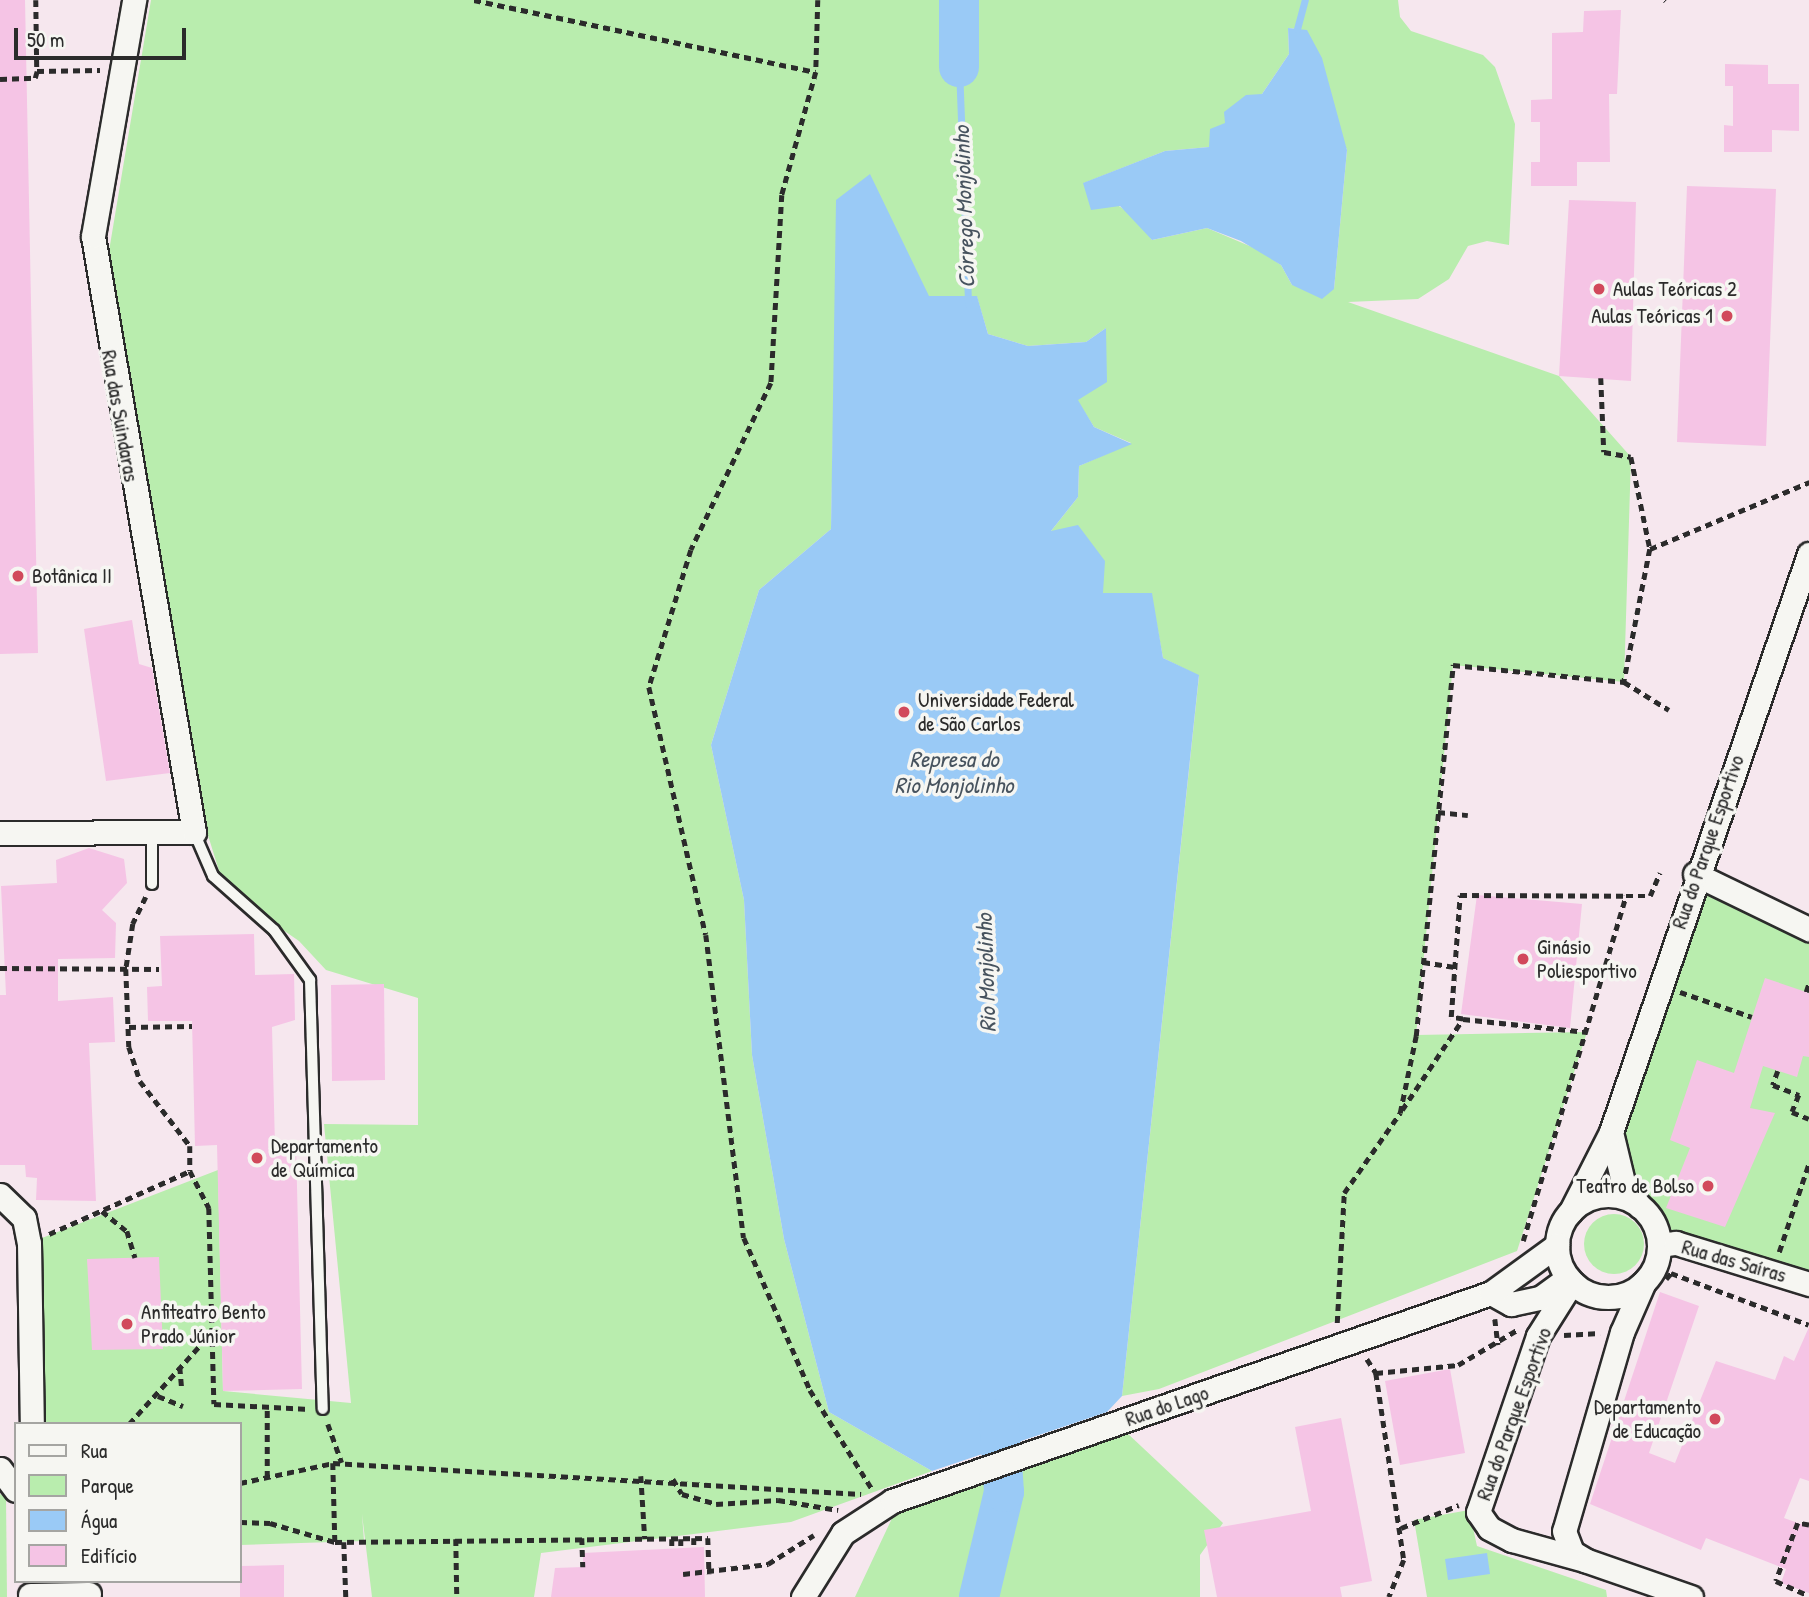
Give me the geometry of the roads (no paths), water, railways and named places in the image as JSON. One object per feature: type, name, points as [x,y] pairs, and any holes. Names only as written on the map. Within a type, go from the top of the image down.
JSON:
[{"type":"street","name":"Rua das Suindaras","points":[[134,0],[98,184],[97,278],[194,832]]},
{"type":"street","name":"Rua do Parque Esportivo","points":[[1571,1211],[1611,1132],[1661,986],[1695,874],[1809,554]]},
{"type":"street","points":[[0,833],[152,836],[194,832]]},
{"type":"street","points":[[1695,874],[1809,929]]},
{"type":"street","points":[[1611,1132],[1623,1182],[1659,1245],[1622,1332],[1567,1517],[1572,1552],[1587,1561],[1691,1597]]},
{"type":"street","points":[[0,1195],[24,1219],[29,1243],[32,1422]]},
{"type":"street","points":[[1639,1206],[1597,1196],[1571,1211],[1557,1245],[1569,1280],[1608,1297],[1644,1282]]},
{"type":"street","name":"Rua das Saíras","points":[[1659,1245],[1676,1243],[1773,1270],[1809,1284]]},
{"type":"street","name":"Rua do Lago","points":[[803,1597],[843,1533],[892,1501],[1492,1293],[1519,1267],[1557,1245]]},
{"type":"street","points":[[1492,1293],[1511,1304],[1540,1298],[1569,1280]]},
{"type":"street","name":"Rua do Parque Esportivo","points":[[1569,1280],[1538,1336],[1478,1512],[1489,1528],[1587,1561]]},
{"type":"street","points":[[30,1591],[88,1591]]},
{"type":"lane","points":[[194,832],[213,876],[282,939],[310,980],[323,1409]]},
{"type":"lane","points":[[152,836],[152,884]]},
{"type":"water","points":[[1288,28],[1307,30],[1322,58],[1347,150],[1334,289],[1322,299],[1292,285],[1281,265],[1241,241],[1207,228],[1152,240],[1120,206],[1091,210],[1083,183],[1165,151],[1209,147],[1210,129],[1225,123],[1224,112],[1246,95],[1262,94],[1289,54]]},
{"type":"water","name":"Represa do Rio Monjolinho","points":[[870,174],[929,296],[977,296],[988,334],[1028,346],[1086,342],[1106,328],[1107,382],[1078,400],[1094,427],[1132,444],[1079,466],[1078,497],[1051,531],[1078,525],[1105,561],[1103,593],[1152,593],[1163,658],[1199,675],[1122,1396],[1107,1412],[932,1471],[829,1412],[784,1239],[752,1055],[744,900],[711,745],[759,590],[831,529],[836,200]]},
{"type":"water","points":[[1487,1553],[1490,1574],[1448,1580],[1445,1559]]},
{"type":"waterway","name":"Rio Monjolinho","points":[[959,0],[959,67]]},
{"type":"waterway","points":[[1297,29],[1305,0]]},
{"type":"waterway","name":"Córrego Monjolinho","points":[[959,67],[968,304]]},
{"type":"waterway","name":"Rio Monjolinho","points":[[979,1597],[1004,1492],[999,1419]]},
{"type":"place","name":"Aulas Teóricas 2","points":[[1599,289]]},
{"type":"place","name":"Aulas Teóricas 1","points":[[1727,316]]},
{"type":"place","name":"Botânica II","points":[[18,576]]},
{"type":"place","name":"Universidade Federal de São Carlos","points":[[904,712]]},
{"type":"place","name":"Ginásio Poliesportivo","points":[[1523,959]]},
{"type":"place","name":"Departamento de Química","points":[[257,1158]]},
{"type":"place","name":"Teatro de Bolso","points":[[1708,1186]]},
{"type":"place","name":"Anfiteatro Bento Prado Júnior","points":[[127,1324]]},
{"type":"place","name":"Departamento de Educação","points":[[1715,1419]]}]
